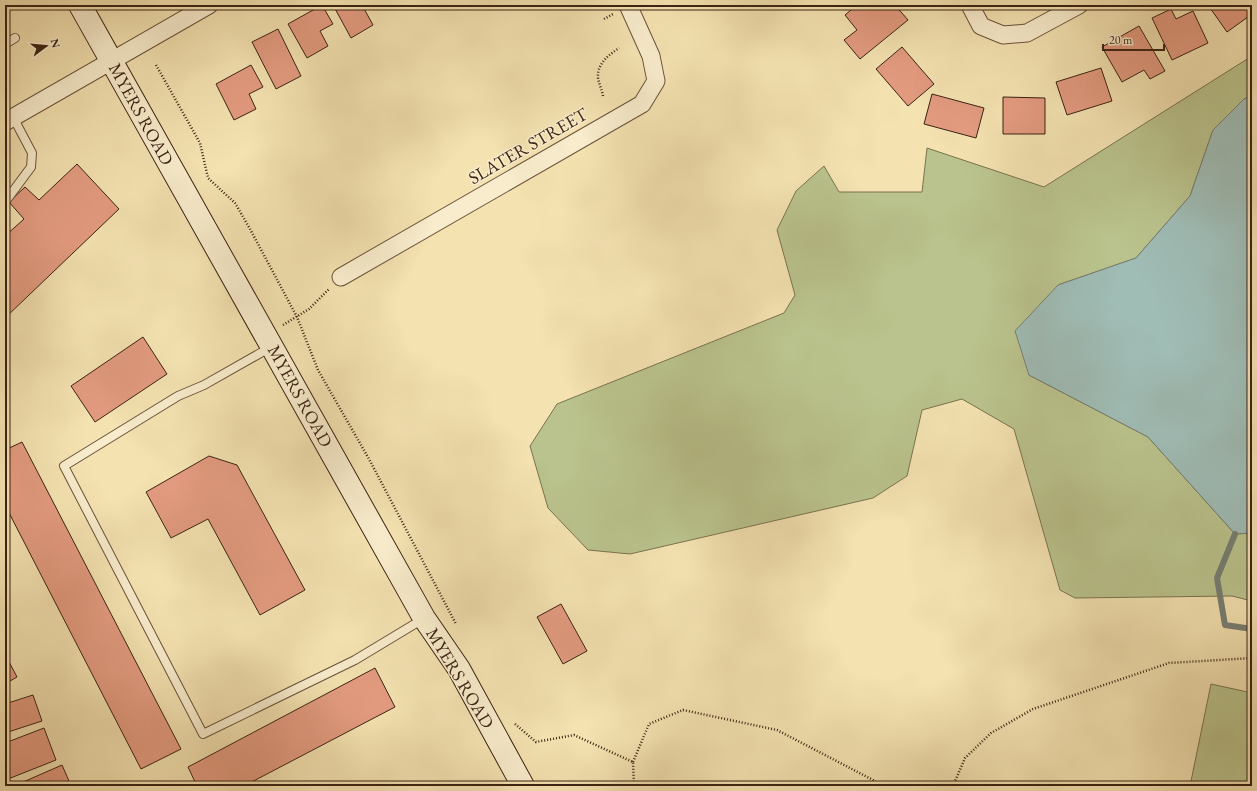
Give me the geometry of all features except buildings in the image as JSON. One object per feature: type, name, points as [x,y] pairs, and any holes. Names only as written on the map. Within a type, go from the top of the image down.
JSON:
[{"type":"main road","name":"MYERS ROAD","points":[[80,5],[424,618],[458,669],[523,786]]},
{"type":"street","points":[[9,120],[209,5]]},
{"type":"street","name":"SLATER STREET","points":[[341,277],[642,104],[656,81],[651,56],[628,5]]},
{"type":"street","points":[[970,5],[981,26],[1003,35],[1027,33],[1079,5]]},
{"type":"lane","points":[[5,44],[15,38]]},
{"type":"lane","points":[[5,202],[31,167],[32,153],[9,120]]},
{"type":"lane","points":[[269,341],[204,385],[178,396],[64,466],[203,734],[355,660],[424,618]]},
{"type":"path","points":[[603,96],[598,77],[600,65],[607,56],[619,48]]},
{"type":"path","points":[[156,65],[200,143],[208,178],[235,203],[297,317],[318,370],[369,459],[458,629]]},
{"type":"path","points":[[269,341],[297,317],[309,309],[341,277]]},
{"type":"path","points":[[953,786],[965,758],[991,733],[1033,709],[1169,663],[1252,658]]},
{"type":"path","points":[[634,786],[633,762],[649,724],[683,710],[777,730],[882,786]]},
{"type":"path","points":[[514,724],[536,742],[574,735],[633,762]]},
{"type":"green space","points":[[1252,56],[1252,96],[1244,99],[1213,130],[1190,196],[1136,258],[1058,285],[1029,375],[1148,437],[1235,534],[1252,533],[1252,601],[1232,596],[1075,598],[1060,590],[1014,429],[962,399],[922,410],[907,476],[873,498],[630,554],[588,550],[548,508],[530,446],[557,404],[784,313],[795,295],[777,230],[796,191],[824,166],[839,192],[922,192],[927,148],[1044,187]]},
{"type":"green space","points":[[1211,684],[1252,693],[1252,786],[1190,786]]},
{"type":"water","points":[[1252,96],[1252,533],[1235,534],[1148,437],[1029,375],[1015,331],[1058,285],[1136,258],[1190,196],[1213,130],[1244,99]]},
{"type":"waterway","points":[[1235,534],[1217,578],[1225,625],[1252,629]]}]
